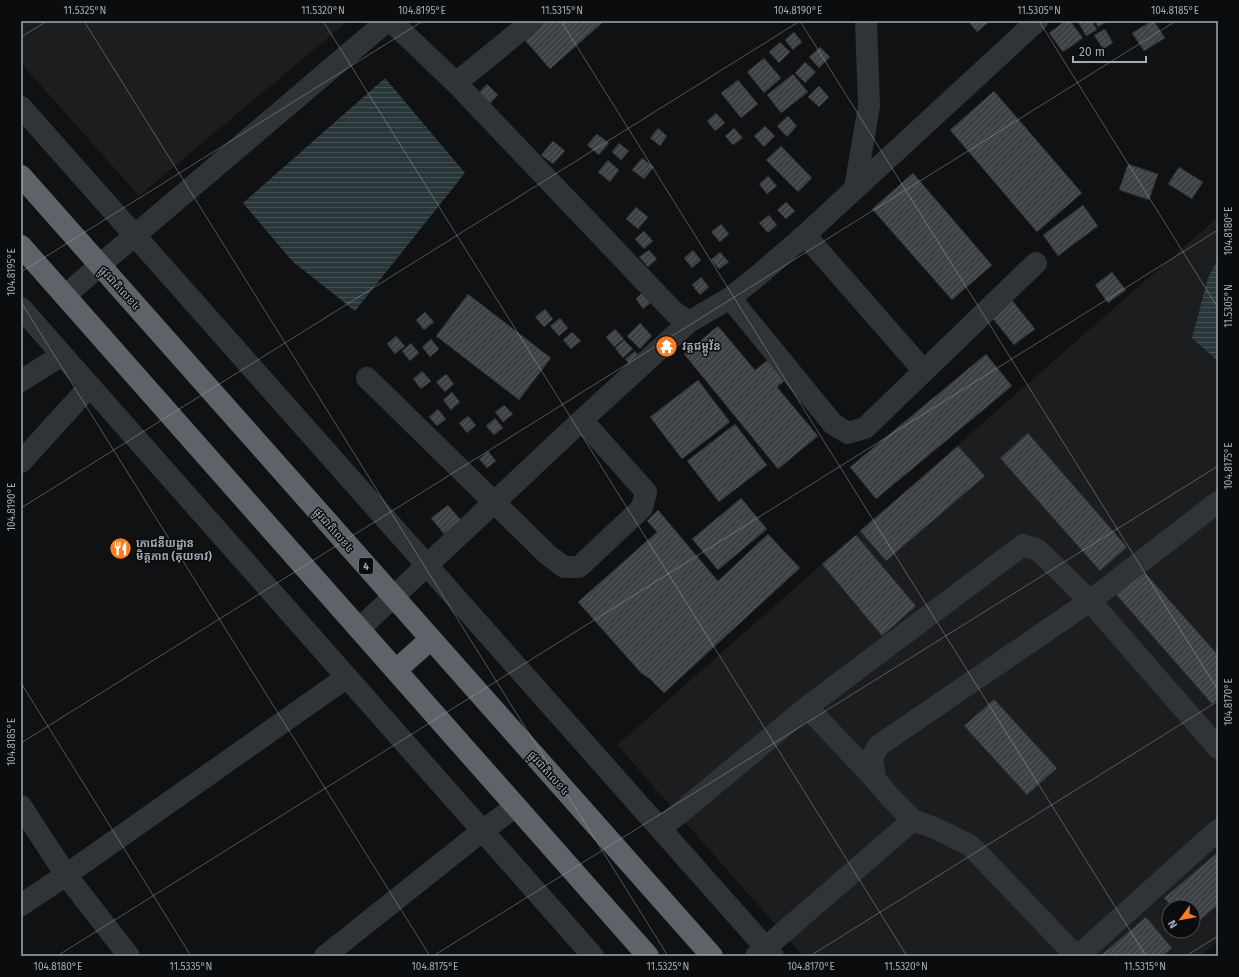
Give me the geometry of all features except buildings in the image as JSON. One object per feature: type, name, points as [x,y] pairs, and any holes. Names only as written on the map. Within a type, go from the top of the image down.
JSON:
[{"type":"highway","name":"ផ្លូវជាតិលេខ៤","points":[[21,176],[712,956]]},
{"type":"highway","points":[[21,246],[648,956]]},
{"type":"highway","points":[[396,670],[430,639]]},
{"type":"street","points":[[65,296],[387,21]]},
{"type":"street","points":[[391,21],[456,83],[674,312],[689,322]]},
{"type":"street","points":[[456,83],[532,21]]},
{"type":"street","points":[[855,188],[869,106],[866,21]]},
{"type":"street","points":[[359,629],[689,322],[730,298],[760,274],[805,235],[1037,21]]},
{"type":"street","points":[[21,107],[660,828],[765,953],[913,820]]},
{"type":"street","points":[[805,235],[924,371]]},
{"type":"street","points":[[730,298],[833,424],[848,433],[864,428],[1036,263]]},
{"type":"street","points":[[21,308],[593,956]]},
{"type":"street","points":[[21,381],[62,355]]},
{"type":"street","points":[[367,378],[548,555],[564,567],[579,567],[642,508],[646,492],[582,420]]},
{"type":"street","points":[[21,462],[90,386]]},
{"type":"street","points":[[875,779],[872,758],[878,746],[1090,601],[1218,502]]},
{"type":"street","points":[[660,828],[807,707],[1023,545],[1038,550],[1090,601],[1218,748]]},
{"type":"street","points":[[21,905],[66,875],[347,677]]},
{"type":"street","points":[[807,707],[913,820],[935,828],[972,846],[1077,956],[1218,830]]},
{"type":"street","points":[[21,806],[66,875],[129,956]]},
{"type":"street","points":[[324,956],[482,831],[516,806]]},
{"type":"shaded area","points":[[21,21],[348,21],[139,196],[21,63]]},
{"type":"shaded area","points":[[385,78],[465,173],[355,311],[292,261],[243,203]]},
{"type":"shaded area","points":[[1218,217],[1218,941],[1200,956],[803,956],[617,745]]},
{"type":"shaded area","points":[[1218,258],[1218,361],[1192,338],[1208,278]]},
{"type":"place","name":"វត្តជម្ពូវ័ន","points":[[667,346]]},
{"type":"place","name":"ភោជនីយដ្ឋាន មិត្តភាព (គុយទាវ)","points":[[121,549]]}]
